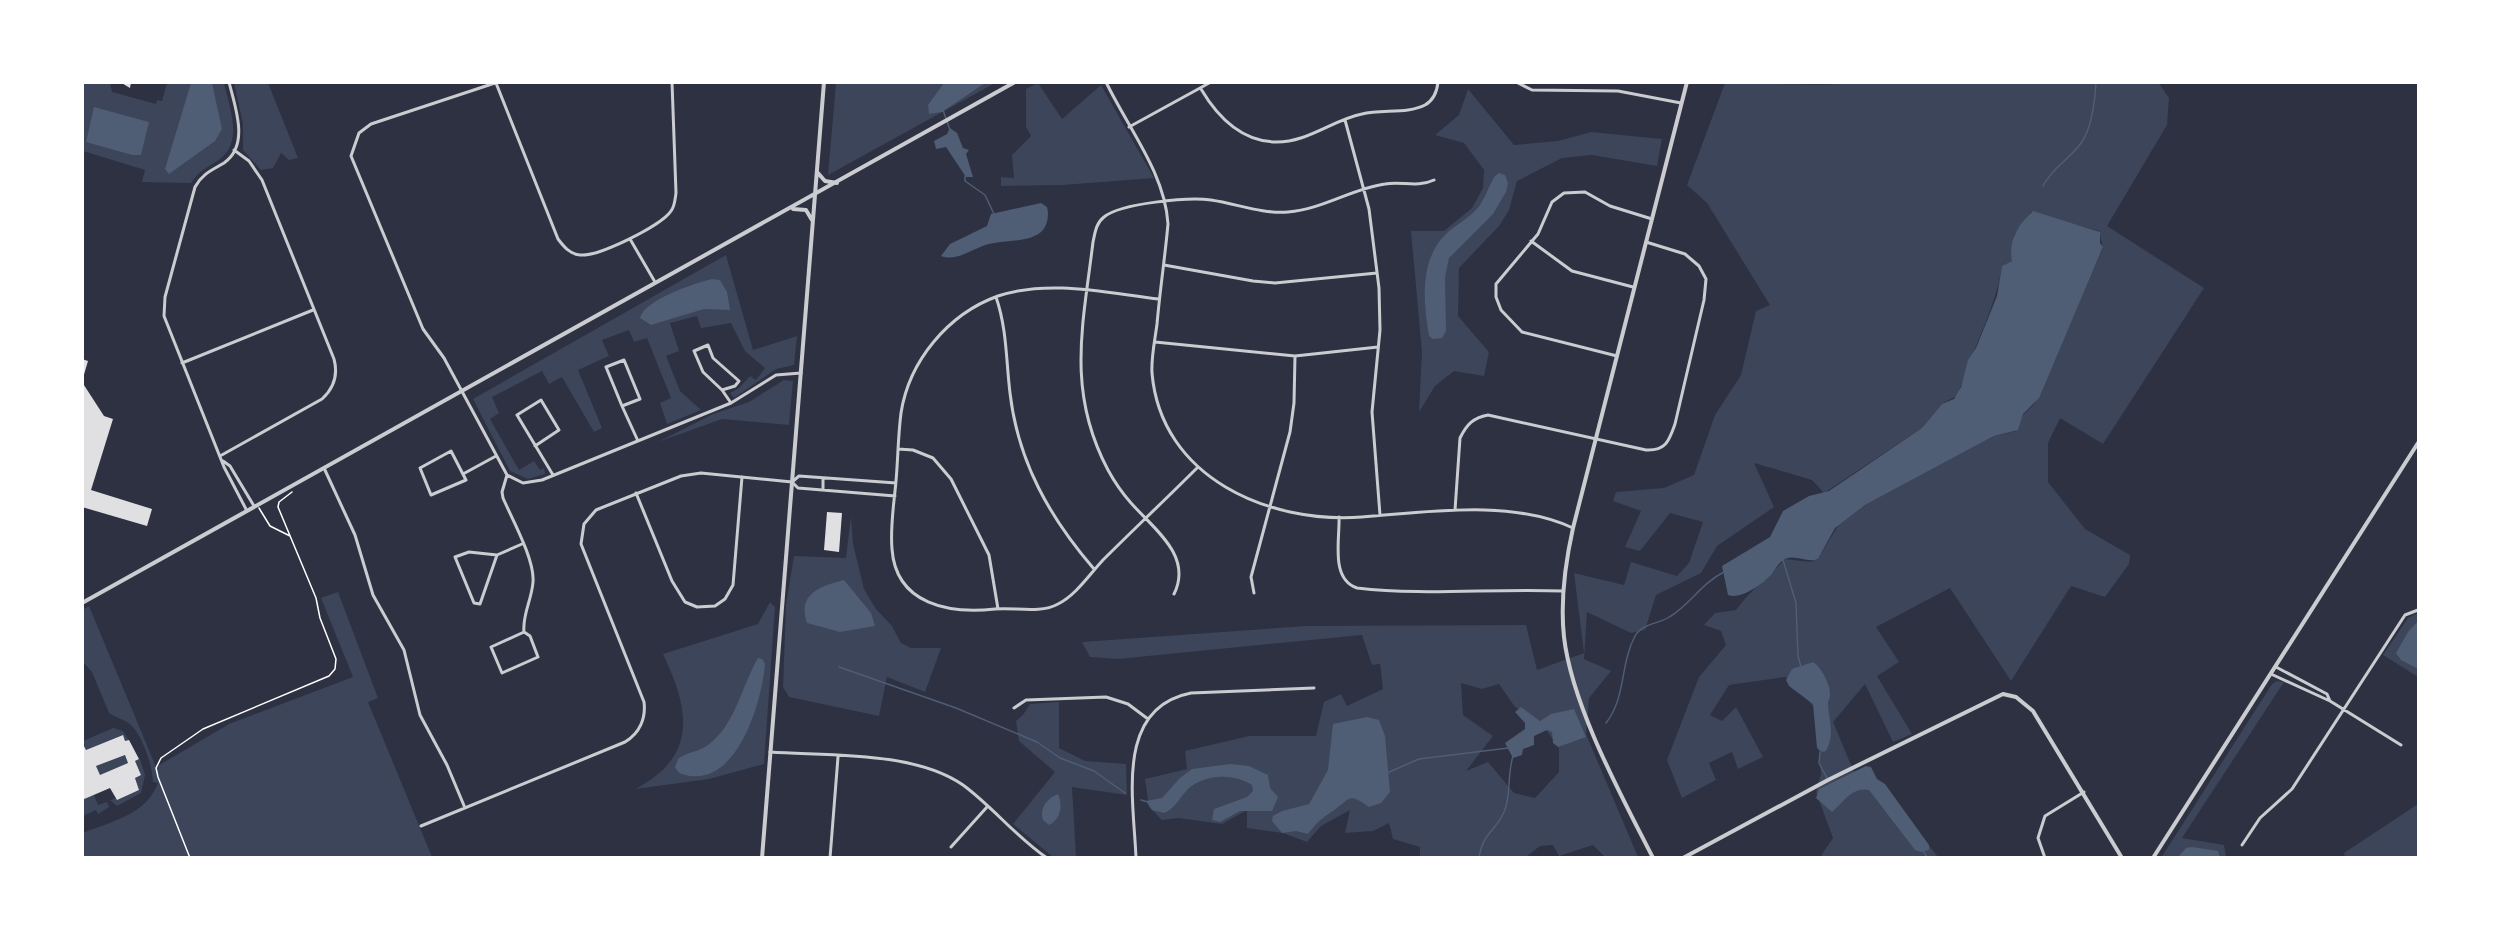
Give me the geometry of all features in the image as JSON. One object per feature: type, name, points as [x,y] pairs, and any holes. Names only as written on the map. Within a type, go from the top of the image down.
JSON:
[{"type":"street","points":[[229,82],[239,129],[234,150],[224,163],[205,174],[195,187],[165,297],[164,316],[224,467],[247,511]]},
{"type":"street","points":[[672,82],[674,204],[666,216],[630,239],[588,254],[579,255],[564,247],[549,216],[497,83],[371,124],[359,133],[352,151],[357,173],[423,329],[444,358],[507,475],[523,483],[542,480],[731,403],[776,375],[801,373]]},
{"type":"street","points":[[762,858],[824,82]]},
{"type":"street","points":[[82,603],[655,282],[814,197],[1015,82]]},
{"type":"street","points":[[1106,82],[1128,127],[1158,178],[1165,201],[1168,224],[1152,373],[1159,405],[1174,437],[1197,468],[1236,495],[1269,506],[1339,517],[1455,510],[1542,517],[1573,528]]},
{"type":"street","points":[[1128,127],[1211,82]]},
{"type":"street","points":[[1201,89],[1211,106],[1230,126],[1240,132],[1275,142],[1303,138],[1367,112],[1420,107],[1434,97],[1438,82]]},
{"type":"street","points":[[1516,82],[1532,90],[1618,91],[1681,103]]},
{"type":"street","points":[[1653,858],[1577,693],[1564,640],[1563,591],[1573,528],[1687,82]]},
{"type":"street","points":[[1345,120],[1364,189],[1377,273],[1380,318],[1372,412],[1380,515]]},
{"type":"street","points":[[220,456],[317,402],[330,390],[336,376],[335,363],[262,180],[249,161],[234,150]]},
{"type":"street","points":[[817,171],[825,181],[839,183]]},
{"type":"street","points":[[1174,594],[1179,584],[1180,572],[1175,555],[1166,540],[1130,502],[1109,472],[1088,421],[1079,360],[1095,232],[1103,218],[1120,211],[1165,201],[1212,200],[1252,211],[1289,212],[1327,204],[1364,189],[1392,183],[1424,185],[1434,180]]},
{"type":"street","points":[[1617,356],[1528,334],[1519,329],[1501,310],[1496,297],[1499,279],[1541,228],[1552,202],[1569,192],[1585,192],[1610,206],[1652,219]]},
{"type":"street","points":[[792,209],[806,210],[812,224]]},
{"type":"street","points":[[630,239],[655,282]]},
{"type":"street","points":[[1531,241],[1572,271],[1633,287]]},
{"type":"street","points":[[1455,510],[1460,438],[1465,428],[1476,417],[1488,415],[1646,450],[1659,450],[1668,443],[1675,424],[1704,300],[1706,279],[1699,266],[1685,254],[1646,242]]},
{"type":"street","points":[[1164,265],[1275,283],[1377,273]]},
{"type":"street","points":[[1160,299],[1033,288],[996,297],[952,323],[924,355],[904,402],[898,449],[892,551],[898,573],[914,593],[948,610],[1031,609],[1059,604],[1197,468]]},
{"type":"street","points":[[996,297],[1006,336],[1015,422],[1029,468],[1051,514],[1094,569]]},
{"type":"street","points":[[183,363],[313,310]]},
{"type":"street","points":[[1155,342],[1295,356],[1378,347]]},
{"type":"street","points":[[722,390],[735,386],[739,381],[713,358],[708,345],[694,351],[703,372],[722,390],[731,403]]},
{"type":"street","points":[[1254,593],[1251,577],[1292,421],[1295,356]]},
{"type":"street","points":[[622,406],[640,399],[624,360],[606,367],[622,406],[638,441]]},
{"type":"street","points":[[535,446],[560,430],[541,400],[517,415],[535,446],[553,475]]},
{"type":"street","points":[[2153,858],[2418,443]]},
{"type":"street","points":[[898,449],[913,450],[933,458],[951,479],[989,555],[998,609]]},
{"type":"street","points":[[451,452],[463,474],[466,480],[431,495],[420,468],[451,452]]},
{"type":"street","points":[[463,474],[496,456]]},
{"type":"street","points":[[223,462],[230,466],[254,507]]},
{"type":"street","points":[[324,468],[355,535],[369,587],[404,650],[420,715],[447,765],[465,808]]},
{"type":"street","points":[[421,826],[625,742],[635,735],[641,726],[644,702],[580,541],[584,524],[593,512],[686,474],[792,482],[798,488],[895,496]]},
{"type":"street","points":[[507,475],[502,492],[503,498],[531,568],[533,581],[523,623],[524,633]]},
{"type":"street","points":[[792,482],[799,476],[896,483]]},
{"type":"street","points":[[636,493],[679,595],[693,606],[709,608],[725,600],[733,585],[742,477]]},
{"type":"street","points":[[823,478],[823,490]]},
{"type":"street","points":[[1339,517],[1340,572],[1351,586],[1356,588],[1445,592],[1563,591]]},
{"type":"street","points":[[497,555],[480,604],[474,603],[455,557],[470,552],[497,555],[522,544]]},
{"type":"street","points":[[2242,844],[2260,818],[2292,789],[2405,615],[2418,609]]},
{"type":"street","points":[[524,633],[530,636],[538,657],[502,673],[491,647],[524,633]]},
{"type":"street","points":[[2276,667],[2327,694],[2330,701]]},
{"type":"street","points":[[2271,674],[2330,701],[2400,745]]},
{"type":"street","points":[[1136,858],[1133,761],[1136,741],[1148,719],[1167,702],[1185,694],[1314,688]]},
{"type":"street","points":[[1683,858],[1998,694],[2013,695],[2027,704],[2084,792],[2122,858]]},
{"type":"street","points":[[1014,708],[1026,700],[1106,697],[1128,704],[1148,719]]},
{"type":"street","points":[[770,752],[912,763],[930,768],[960,784],[1047,858]]},
{"type":"street","points":[[830,858],[838,757]]},
{"type":"street","points":[[2045,858],[2038,838],[2045,816],[2084,792]]},
{"type":"street","points":[[951,847],[987,807]]},
{"type":"path","points":[[190,858],[158,777],[156,768],[161,758],[203,729],[329,676],[336,667],[336,659],[320,618],[316,598],[278,504],[290,495]]},
{"type":"path","points":[[260,509],[270,526],[291,536]]},
{"type":"shaded area","points":[[2158,82],[2169,98],[2167,125],[2107,226],[2204,288],[2103,444],[2060,418],[2048,443],[2048,482],[2085,529],[2130,555],[2129,564],[2105,597],[2071,586],[2011,681],[1950,588],[1876,627],[1899,662],[1877,676],[1912,734],[1893,742],[1865,684],[1833,722],[1854,772],[1866,766],[1938,857],[1822,857],[1833,838],[1816,792],[1821,774],[1814,707],[1786,677],[1729,685],[1710,715],[1722,721],[1736,707],[1763,757],[1738,769],[1732,752],[1709,763],[1716,780],[1682,798],[1667,760],[1699,677],[1726,645],[1721,631],[1704,625],[1715,613],[1736,610],[1785,559],[1810,562],[1818,559],[1839,524],[1865,505],[1994,436],[2016,431],[2021,417],[2035,403],[2103,248],[2099,231],[2031,212],[2014,235],[2012,261],[2002,266],[1994,299],[1958,395],[1942,404],[1922,428],[1824,493],[1812,480],[1754,463],[1774,507],[1717,546],[1701,573],[1656,595],[1645,630],[1631,633],[1587,612],[1584,659],[1611,671],[1589,698],[1586,734],[1638,857],[1605,857],[1593,845],[1559,856],[1553,845],[1540,846],[1526,857],[1420,857],[1420,847],[1393,839],[1389,823],[1373,831],[1345,833],[1350,810],[1321,826],[1307,842],[1283,833],[1247,828],[1247,810],[1222,824],[1179,818],[1162,820],[1149,807],[1145,779],[1187,769],[1185,751],[1249,736],[1316,736],[1324,702],[1341,694],[1347,706],[1383,689],[1380,664],[1372,665],[1362,635],[1118,659],[1090,657],[1082,642],[1306,626],[1526,625],[1537,670],[1584,653],[1574,573],[1624,585],[1631,562],[1677,576],[1689,563],[1703,522],[1670,513],[1640,551],[1625,547],[1641,511],[1613,501],[1616,492],[1664,488],[1694,475],[1715,415],[1741,375],[1756,311],[1770,305],[1707,203],[1687,185],[1725,83],[1812,85]],"holes":[[[1461,683],[1482,689],[1499,684],[1515,707],[1540,721],[1559,748],[1559,772],[1535,798],[1514,793],[1488,762],[1466,771],[1493,736],[1463,715]]]},
{"type":"shaded area","points":[[84,83],[110,83],[112,92],[156,104],[157,100],[162,101],[167,83],[224,83],[233,123],[231,143],[227,152],[201,172],[191,183],[142,182],[145,170],[83,151]]},
{"type":"shaded area","points":[[191,83],[212,83],[222,129],[215,141],[169,174],[165,169]]},
{"type":"shaded area","points":[[234,83],[268,83],[298,158],[289,160],[281,153],[273,168],[261,170],[243,150],[243,124]]},
{"type":"shaded area","points":[[836,83],[995,83],[828,175]]},
{"type":"shaded area","points":[[944,83],[985,83],[942,112],[929,114],[928,105]]},
{"type":"shaded area","points":[[1038,83],[1062,119],[1101,85],[1154,178],[1063,185],[1001,186],[1001,177],[1014,178],[1012,155],[1031,136],[1026,127],[1026,89]]},
{"type":"shaded area","points":[[1468,89],[1514,145],[1558,141],[1591,132],[1662,139],[1657,166],[1592,155],[1562,158],[1517,181],[1509,210],[1499,226],[1459,268],[1458,316],[1489,352],[1484,376],[1454,371],[1435,386],[1419,412],[1422,352],[1411,231],[1444,231],[1472,208],[1483,188],[1484,170],[1464,143],[1435,135],[1459,115]]},
{"type":"shaded area","points":[[94,107],[149,122],[141,155],[132,155],[86,142]]},
{"type":"shaded area","points":[[950,128],[957,133],[963,148],[969,150],[966,154],[973,177],[966,177],[946,147],[936,149],[934,141],[947,134]]},
{"type":"shaded area","points":[[1499,173],[1505,175],[1508,183],[1506,192],[1493,214],[1449,258],[1445,277],[1446,331],[1442,338],[1433,339],[1429,336],[1425,309],[1425,281],[1432,254],[1448,232],[1477,209],[1495,176]]},
{"type":"shaded area","points":[[1041,203],[1047,207],[1048,216],[1045,228],[1038,234],[1025,239],[989,244],[959,256],[941,256],[950,244],[987,226],[991,214]]},
{"type":"shaded area","points":[[2033,211],[2100,232],[2100,243],[2103,247],[2039,398],[2023,414],[2018,430],[1994,436],[1865,505],[1835,528],[1818,559],[1786,559],[1756,587],[1744,594],[1728,595],[1722,566],[1770,537],[1783,511],[1809,496],[1829,491],[1922,428],[1942,404],[1954,399],[1961,387],[1968,360],[1976,348],[1997,296],[2002,266],[2012,261],[2011,246],[2015,233]]},
{"type":"shaded area","points":[[726,255],[753,350],[797,336],[794,365],[776,369],[734,398],[730,393],[739,388],[750,376],[756,380],[765,368],[745,351],[731,323],[701,328],[697,316],[670,323],[679,351],[666,356],[680,391],[701,410],[667,424],[660,403],[671,398],[647,338],[634,342],[629,330],[602,340],[609,356],[578,370],[602,428],[594,432],[562,377],[549,384],[542,371],[492,397],[499,413],[490,419],[519,470],[534,461],[540,470],[544,468],[545,474],[528,479],[510,471],[473,399]]},
{"type":"shaded area","points":[[712,279],[720,280],[727,292],[730,310],[704,309],[651,325],[640,318],[644,311],[660,299],[683,288]]},
{"type":"shaded area","points":[[784,380],[793,381],[789,425],[722,419],[658,442],[713,414],[749,402]]},
{"type":"shaded area","points":[[851,516],[853,544],[864,589],[876,609],[892,626],[901,643],[911,648],[941,648],[925,692],[887,677],[879,716],[789,697],[783,687],[786,605],[794,556],[846,558]]},
{"type":"shaded area","points":[[844,580],[871,613],[875,626],[840,632],[807,623],[805,605],[808,598],[827,585]]},
{"type":"shaded area","points":[[338,592],[378,698],[368,702],[432,857],[83,857],[83,833],[137,810],[153,794],[158,783],[153,782],[149,759],[135,729],[109,713],[92,672],[83,662],[82,610],[89,606],[156,767],[229,724],[353,677],[321,598]]},
{"type":"shaded area","points":[[770,602],[775,607],[764,764],[709,779],[635,789],[656,776],[670,762],[679,746],[683,730],[679,694],[663,654],[758,624]]},
{"type":"shaded area","points":[[2418,613],[2418,677],[2383,655],[2408,618]]},
{"type":"shaded area","points":[[2418,621],[2418,669],[2401,660],[2396,653],[2408,632]]},
{"type":"shaded area","points":[[758,658],[762,659],[765,664],[763,681],[751,721],[742,741],[730,758],[716,771],[699,776],[679,773],[675,767],[678,759],[708,745],[725,727]]},
{"type":"shaded area","points":[[1813,662],[1825,677],[1830,691],[1828,704],[1830,739],[1826,751],[1822,752],[1817,748],[1813,704],[1789,686],[1786,680],[1792,669]]},
{"type":"shaded area","points":[[2277,681],[2284,682],[2182,838],[2224,845],[2226,857],[2161,858],[2272,684]]},
{"type":"shaded area","points":[[1059,702],[1059,748],[1085,761],[1126,764],[1127,795],[1072,787],[1076,857],[1053,857],[1013,824],[1055,772],[1019,741],[1016,721],[1030,704]]},
{"type":"shaded area","points":[[1521,707],[1540,721],[1551,714],[1574,709],[1586,737],[1558,747],[1553,743],[1552,732],[1547,730],[1534,736],[1534,745],[1523,749],[1522,755],[1513,758],[1505,743],[1525,729],[1525,723],[1515,712]]},
{"type":"shaded area","points":[[1367,717],[1379,720],[1385,736],[1390,792],[1381,803],[1369,807],[1357,799],[1350,798],[1319,821],[1308,834],[1296,831],[1282,833],[1272,821],[1273,816],[1282,811],[1309,804],[1328,770],[1333,724]]},
{"type":"shaded area","points":[[113,728],[123,731],[129,740],[125,741],[122,735],[86,750],[83,741]]},
{"type":"shaded area","points":[[125,755],[128,763],[100,775],[96,766]]},
{"type":"shaded area","points":[[140,759],[145,775],[141,793],[117,806],[110,800],[139,790],[135,778],[135,761]]},
{"type":"shaded area","points":[[1230,764],[1249,766],[1268,775],[1270,788],[1278,797],[1272,811],[1240,811],[1220,822],[1212,820],[1214,809],[1247,797],[1253,791],[1252,785],[1228,777],[1202,780],[1188,789],[1171,809],[1164,813],[1152,810],[1146,801],[1162,798],[1180,778],[1192,769]]},
{"type":"shaded area","points":[[1866,766],[1871,767],[1877,779],[1885,784],[1929,845],[1929,850],[1921,852],[1915,850],[1869,790],[1858,790],[1848,796],[1832,812],[1816,798],[1819,789]]},
{"type":"shaded area","points":[[1058,794],[1060,811],[1053,823],[1049,825],[1043,820],[1043,808],[1047,801]]},
{"type":"shaded area","points":[[94,795],[98,805],[107,802],[109,807],[98,814],[96,810],[83,816],[83,800]]},
{"type":"shaded area","points":[[2418,804],[2418,857],[2345,857],[2344,853]]},
{"type":"shaded area","points":[[2186,848],[2218,851],[2220,857],[2178,857]]},
{"type":"building","points":[[120,82],[131,82],[130,88]]},
{"type":"building","points":[[82,359],[88,361],[83,378],[82,378]]},
{"type":"building","points":[[82,382],[104,416],[113,419],[91,490],[152,509],[147,526],[82,507]]},
{"type":"building","points":[[827,512],[842,513],[839,552],[824,550]]},
{"type":"building","points":[[123,735],[125,741],[129,740],[139,759],[135,761],[141,775],[135,778],[139,790],[117,800],[110,788],[82,800],[82,742],[86,750]],"holes":[[[125,755],[128,763],[100,775],[96,766]]]},
{"type":"waterway","points":[[2043,186],[2085,137],[2092,114],[2096,82]]},
{"type":"waterway","points":[[943,110],[950,130]]},
{"type":"waterway","points":[[965,176],[965,181],[985,195],[994,214]]},
{"type":"waterway","points":[[1783,560],[1796,603],[1798,656],[1801,667]]},
{"type":"waterway","points":[[1606,723],[1617,703],[1630,647],[1638,632],[1671,616],[1709,582],[1724,572]]},
{"type":"waterway","points":[[839,667],[956,708],[1037,742],[1060,758],[1094,771],[1125,793]]},
{"type":"waterway","points":[[1387,773],[1419,759],[1508,748]]},
{"type":"waterway","points":[[1820,753],[1819,763],[1827,778]]},
{"type":"waterway","points":[[1479,858],[1483,843],[1501,818],[1506,806],[1513,756]]},
{"type":"waterway","points":[[1141,800],[1148,802]]},
{"type":"waterway","points":[[1923,851],[1928,858]]}]
